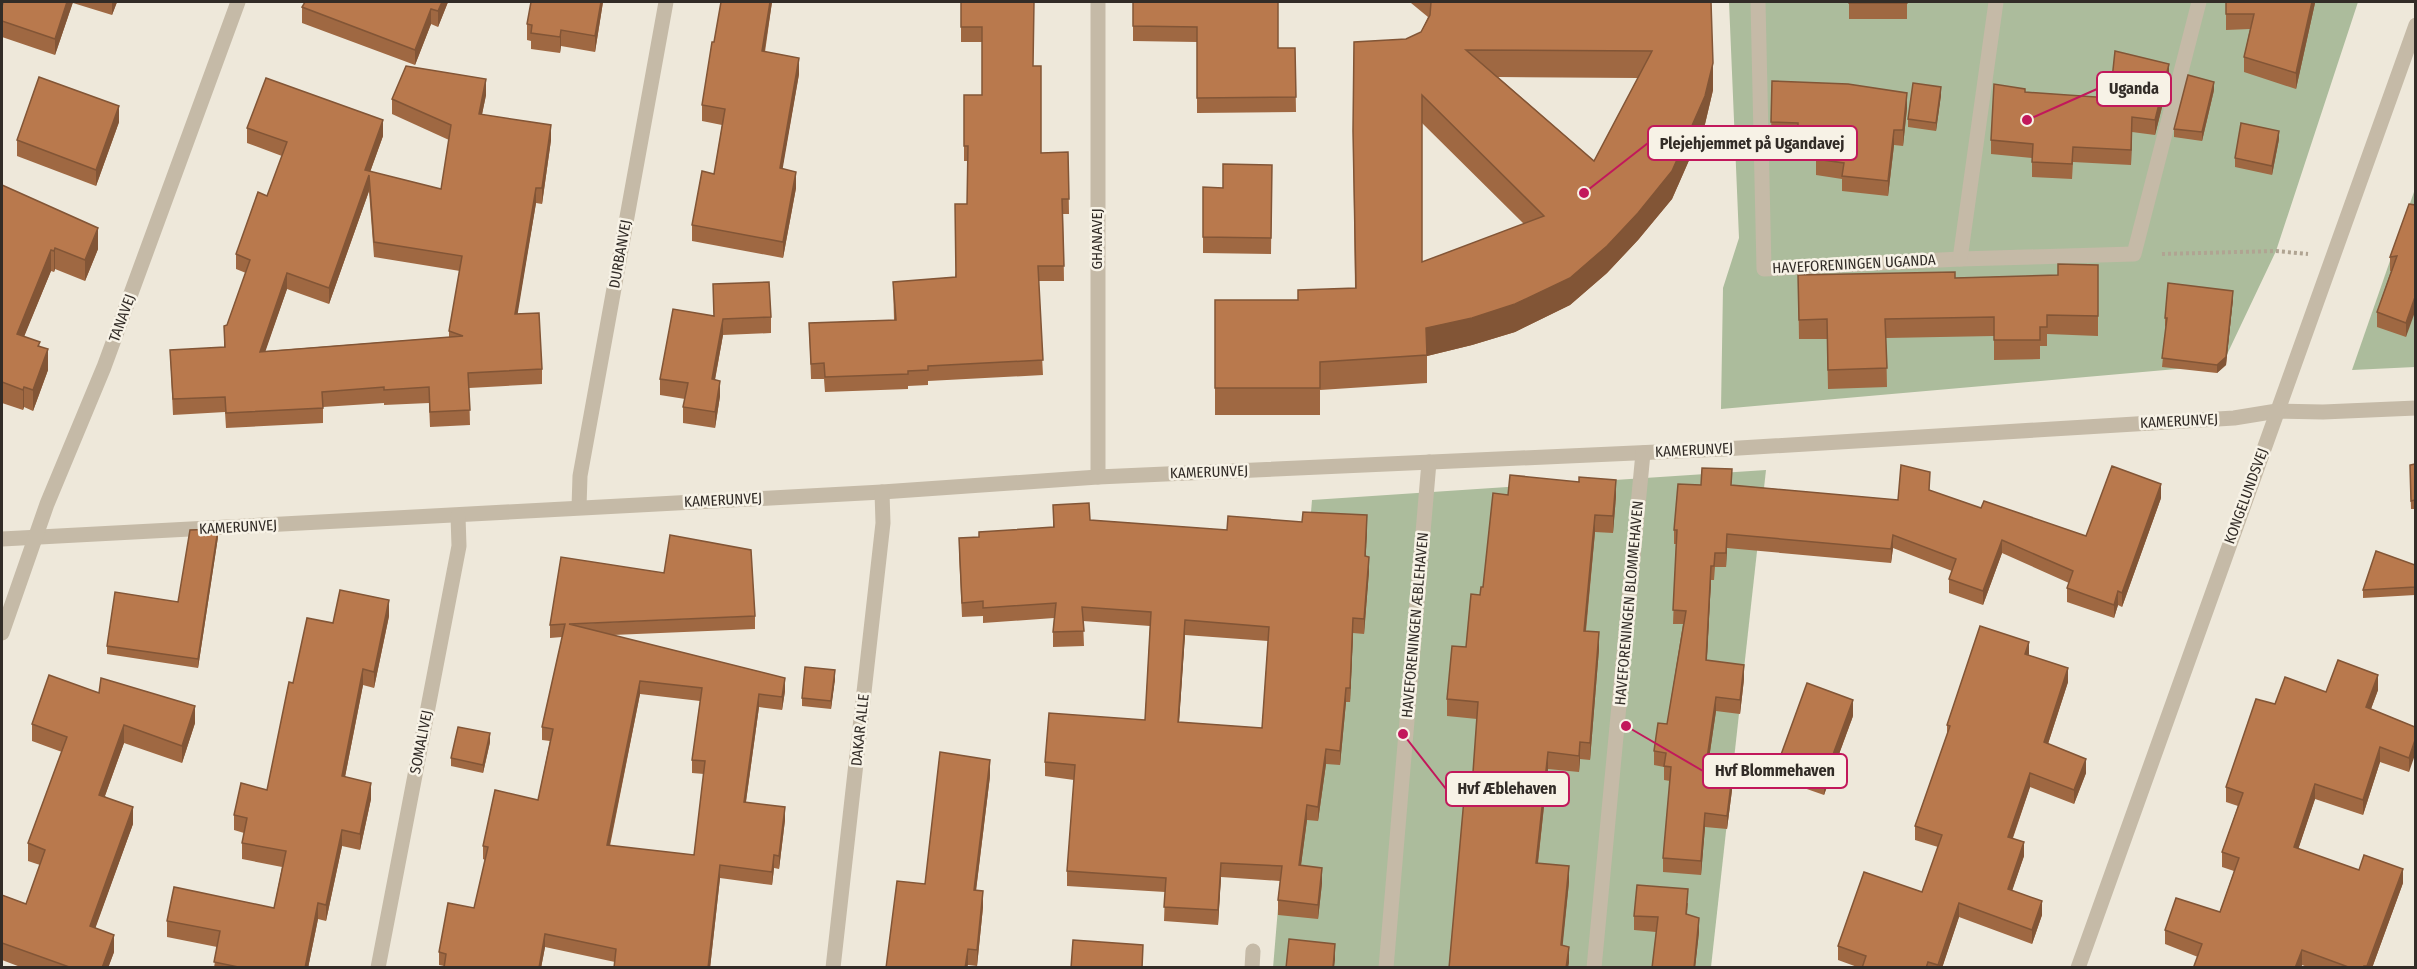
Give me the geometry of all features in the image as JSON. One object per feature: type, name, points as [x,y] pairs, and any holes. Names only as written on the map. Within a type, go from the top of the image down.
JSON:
[{"type":"street","name":"TANAVEJ","points":[[2,633],[35,538],[104,367],[238,2]]},
{"type":"street","name":"DURBANVEJ","points":[[579,507],[580,476],[666,2]]},
{"type":"street","name":"GHANAVEJ","points":[[1098,2],[1098,477]]},
{"type":"street","name":"HAVEFORENINGEN UGANDA","points":[[1758,2],[1764,269],[1960,259],[2134,254]]},
{"type":"street","points":[[1960,259],[1996,2]]},
{"type":"street","points":[[2134,254],[2199,2]]},
{"type":"street","name":"KONGELUNDSVEJ","points":[[2078,968],[2277,411],[2335,257],[2415,24]]},
{"type":"street","name":"KAMERUNVEJ","points":[[2,539],[458,516],[579,507],[882,492],[1098,477],[1643,453],[2234,418],[2277,411],[2323,412],[2415,408]]},
{"type":"street","name":"HAVEFORENINGEN BLOMMEHAVEN","points":[[1594,968],[1643,453]]},
{"type":"street","name":"HAVEFORENINGEN ÆBLEHAVEN","points":[[1386,968],[1429,462]]},
{"type":"street","name":"DAKAR ALLE","points":[[833,968],[883,523],[882,492]]},
{"type":"street","name":"SOMALIVEJ","points":[[378,968],[459,546],[458,516]]},
{"type":"street","points":[[1252,968],[1253,951]]},
{"type":"path","points":[[2134,254],[2276,251],[2335,257]]},
{"type":"green space","points":[[1729,2],[2358,2],[2276,251],[2222,365],[1721,409],[1723,288],[1739,238]]},
{"type":"green space","points":[[2415,189],[2415,367],[2352,370]]},
{"type":"green space","points":[[1766,470],[1711,967],[1273,968],[1312,500]]},
{"type":"building","points":[[3,2],[67,2],[55,39],[2,21]]},
{"type":"building","points":[[305,2],[442,2],[438,11],[431,9],[415,50],[302,7]]},
{"type":"building","points":[[531,2],[601,2],[595,36],[561,30],[560,37],[531,33],[532,25],[527,24]]},
{"type":"building","points":[[721,2],[770,2],[762,51],[799,58],[780,168],[796,172],[783,242],[692,225],[702,171],[714,174],[725,109],[702,105]]},
{"type":"building","points":[[961,2],[1034,2],[1033,66],[1041,66],[1041,153],[1068,152],[1069,199],[1062,199],[1064,266],[1038,266],[1043,360],[928,366],[928,370],[908,371],[908,374],[825,377],[824,363],[811,364],[809,323],[896,320],[893,282],[956,277],[955,204],[967,204],[968,146],[964,146],[964,95],[982,95],[982,27],[961,27]]},
{"type":"building","points":[[1133,2],[1278,2],[1278,48],[1295,48],[1296,97],[1197,98],[1197,27],[1133,26]]},
{"type":"building","points":[[1431,2],[1711,2],[1713,63],[1705,96],[1672,171],[1638,213],[1607,246],[1570,278],[1515,304],[1472,318],[1426,328],[1427,355],[1320,362],[1320,388],[1215,388],[1215,300],[1298,300],[1298,290],[1356,288],[1354,42],[1406,39],[1421,32],[1430,15]],"holes":[[[1466,50],[1652,51],[1594,161]],[[1422,95],[1544,216],[1422,262]]]},
{"type":"building","points":[[1907,2],[1907,3],[1849,3]]},
{"type":"building","points":[[2226,2],[2312,2],[2296,73],[2244,57],[2254,14],[2226,14]]},
{"type":"building","points":[[2115,51],[2169,64],[2155,120],[2132,117],[2131,150],[2073,147],[2072,164],[2032,162],[2033,144],[1991,140],[1994,84],[2025,89],[2025,92],[2110,98]]},
{"type":"building","points":[[406,66],[486,79],[479,114],[551,125],[542,188],[536,188],[515,314],[539,313],[542,369],[468,373],[470,410],[430,412],[429,387],[384,390],[384,387],[322,392],[323,408],[226,413],[225,397],[173,399],[170,350],[225,347],[224,326],[227,325],[250,260],[236,254],[258,192],[267,196],[287,142],[247,128],[266,78],[383,120],[365,170],[441,189],[451,125],[392,99]],"holes":[[[369,175],[374,242],[462,256],[449,331],[463,336],[260,352],[287,273],[329,288]]]},
{"type":"building","points":[[2188,75],[2214,82],[2202,132],[2174,129]]},
{"type":"building","points":[[39,77],[119,106],[96,170],[17,140]]},
{"type":"building","points":[[1772,81],[1848,84],[1907,93],[1903,130],[1894,130],[1888,181],[1842,176],[1844,163],[1816,159],[1821,129],[1798,128],[1798,123],[1771,122]]},
{"type":"building","points":[[1913,83],[1941,87],[1936,123],[1908,119]]},
{"type":"building","points":[[2241,123],[2279,131],[2272,166],[2235,158]]},
{"type":"building","points":[[1223,164],[1272,165],[1271,238],[1203,237],[1203,187],[1223,188]]},
{"type":"building","points":[[2,185],[98,228],[85,260],[55,248],[54,251],[51,250],[17,334],[40,342],[38,346],[48,349],[33,390],[24,387],[23,390],[2,382]]},
{"type":"building","points":[[2409,204],[2415,205],[2415,297],[2406,323],[2377,312],[2397,256],[2390,257]]},
{"type":"building","points":[[2058,264],[2098,265],[2098,316],[2047,315],[2047,327],[2040,327],[2040,340],[1994,340],[1994,317],[1885,319],[1887,368],[1828,370],[1827,319],[1799,320],[1798,275],[1955,272],[1955,278],[2058,275]]},
{"type":"building","points":[[769,282],[771,317],[723,319],[712,379],[720,381],[715,412],[683,407],[688,383],[660,379],[673,309],[714,316],[713,284]]},
{"type":"building","points":[[2168,283],[2233,291],[2226,357],[2217,365],[2162,358]]},
{"type":"building","points":[[2415,464],[2415,500],[2411,501],[2410,465]]},
{"type":"building","points":[[1901,465],[1930,472],[1929,490],[1981,508],[1984,501],[2086,536],[2112,466],[2161,484],[2122,593],[2118,591],[2114,605],[2067,588],[2073,571],[2002,540],[1983,591],[1949,579],[1956,559],[1893,535],[1891,549],[1727,534],[1726,553],[1715,553],[1714,566],[1711,566],[1706,660],[1744,665],[1740,700],[1716,697],[1705,772],[1732,776],[1727,816],[1705,813],[1701,861],[1663,858],[1671,767],[1664,766],[1666,753],[1654,751],[1658,723],[1667,724],[1686,611],[1673,610],[1677,530],[1674,530],[1678,484],[1701,485],[1702,468],[1732,469],[1731,485],[1898,500]]},
{"type":"building","points":[[1510,475],[1579,482],[1579,477],[1616,480],[1613,516],[1595,515],[1584,631],[1599,632],[1590,743],[1580,742],[1579,756],[1548,752],[1536,863],[1569,866],[1561,945],[1569,947],[1566,968],[1449,968],[1464,799],[1471,800],[1478,702],[1447,699],[1452,646],[1466,647],[1471,594],[1480,595],[1481,587],[1483,587],[1493,493],[1508,495]]},
{"type":"building","points":[[1089,503],[1090,520],[1227,530],[1228,516],[1302,522],[1303,512],[1367,515],[1365,556],[1369,557],[1364,619],[1353,618],[1350,688],[1346,688],[1340,751],[1326,749],[1318,807],[1307,805],[1299,865],[1322,868],[1318,905],[1278,900],[1282,866],[1221,863],[1218,910],[1164,907],[1166,878],[1067,871],[1075,765],[1045,762],[1049,713],[1145,720],[1151,612],[1082,607],[1084,631],[1053,632],[1056,603],[983,608],[983,601],[962,603],[959,538],[979,537],[979,532],[1054,527],[1053,505]],"holes":[[[1185,620],[1269,627],[1262,728],[1178,722]]]},
{"type":"building","points":[[218,529],[198,659],[107,646],[115,592],[178,602],[190,530]]},
{"type":"building","points":[[670,535],[751,550],[755,616],[569,624],[785,678],[782,697],[759,694],[744,802],[785,807],[779,856],[774,855],[772,872],[720,865],[708,968],[614,968],[616,949],[545,934],[539,968],[444,968],[446,954],[439,952],[448,903],[474,908],[488,847],[483,846],[495,790],[538,800],[553,729],[542,727],[565,624],[550,625],[561,557],[664,573]],"holes":[[[640,681],[702,688],[692,760],[705,761],[694,855],[607,845]]]},
{"type":"building","points":[[2376,551],[2415,565],[2415,587],[2363,590]]},
{"type":"building","points":[[340,590],[389,600],[374,672],[363,669],[342,776],[371,783],[360,834],[342,830],[326,905],[318,903],[305,968],[243,968],[214,962],[220,931],[167,921],[174,887],[274,908],[286,851],[242,843],[247,818],[234,815],[241,783],[267,790],[289,682],[293,683],[307,618],[333,623]]},
{"type":"building","points":[[1980,626],[2029,642],[2025,654],[2068,668],[2044,742],[2086,759],[2074,790],[2030,773],[2008,837],[2024,842],[2008,889],[2042,901],[2032,930],[1959,903],[1938,965],[1928,962],[1926,968],[1862,968],[1866,956],[1838,946],[1864,872],[1922,892],[1942,835],[1915,826],[1950,726],[1947,725]]},
{"type":"building","points":[[2338,660],[2378,675],[2366,707],[2415,727],[2415,740],[2409,758],[2380,747],[2363,800],[2315,784],[2294,847],[2359,870],[2364,855],[2403,869],[2367,966],[2351,968],[2302,950],[2295,968],[2197,968],[2194,966],[2202,944],[2165,930],[2176,898],[2220,912],[2239,858],[2222,852],[2243,793],[2226,787],[2256,699],[2275,704],[2285,677],[2326,692]]},
{"type":"building","points":[[805,667],[835,670],[831,701],[802,698]]},
{"type":"building","points":[[49,675],[99,693],[101,678],[195,706],[182,746],[124,725],[99,795],[133,807],[90,926],[114,935],[102,968],[72,968],[2,943],[2,895],[26,904],[45,850],[28,843],[67,737],[32,724]]},
{"type":"building","points":[[1807,683],[1853,700],[1824,779],[1778,763]]},
{"type":"building","points":[[458,727],[490,733],[483,765],[451,758]]},
{"type":"building","points":[[940,752],[990,760],[974,890],[983,891],[977,950],[968,949],[965,968],[886,968],[897,881],[925,884]]},
{"type":"building","points":[[1637,885],[1688,889],[1686,914],[1699,918],[1694,968],[1652,968],[1658,917],[1634,916]]},
{"type":"building","points":[[1289,939],[1335,944],[1333,968],[1286,968]]},
{"type":"building","points":[[1073,940],[1143,945],[1142,968],[1071,968]]},
{"type":"place","name":"Uganda","points":[[2027,120]]},
{"type":"place","name":"Plejehjemmet på Ugandavej","points":[[1584,193]]},
{"type":"place","name":"Hvf Blommehaven","points":[[1626,726]]},
{"type":"place","name":"Hvf Æblehaven","points":[[1403,734]]}]
